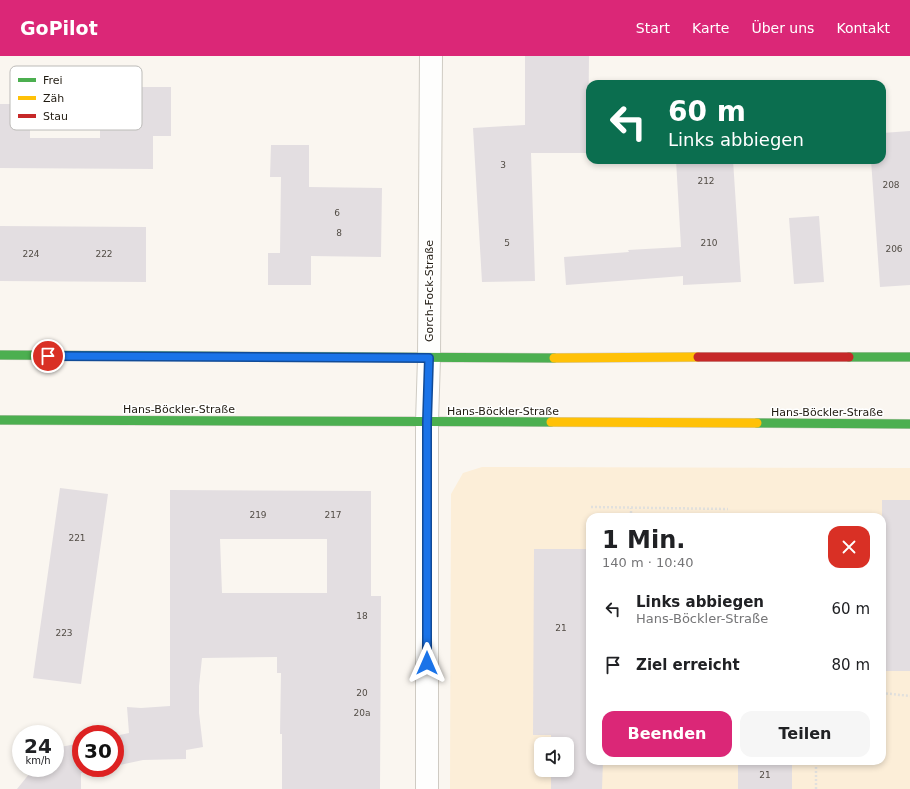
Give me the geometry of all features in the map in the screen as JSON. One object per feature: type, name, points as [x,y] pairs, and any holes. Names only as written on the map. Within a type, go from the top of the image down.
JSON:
[{"type":"main road","points":[[0,355],[429,358],[910,357]]},
{"type":"main road","name":"Hans-Böckler-Straße","points":[[0,420],[910,424]]},
{"type":"street","name":"Gorch-Fock-Straße","points":[[427,789],[427,422],[429,358],[431,56]]},
{"type":"path","points":[[591,507],[728,509]]},
{"type":"path","points":[[631,508],[631,513]]},
{"type":"path","points":[[886,693],[910,696]]},
{"type":"path","points":[[816,765],[816,789]]},
{"type":"shaded area","points":[[482,467],[910,468],[910,789],[450,789],[451,494],[463,473]]},
{"type":"building","points":[[525,56],[589,56],[589,80],[586,80],[586,153],[531,153],[535,281],[482,282],[473,128],[525,125]]},
{"type":"building","points":[[142,87],[171,87],[171,136],[153,136],[153,169],[0,168],[0,104],[10,104],[10,130],[30,130],[30,138],[100,138],[100,130],[142,130]]},
{"type":"building","points":[[910,131],[910,285],[880,287],[871,164],[886,164],[886,133]]},
{"type":"building","points":[[271,145],[309,145],[309,187],[382,188],[381,257],[311,256],[311,285],[268,285],[268,253],[280,253],[281,177],[270,177]]},
{"type":"building","points":[[676,164],[733,164],[741,282],[683,285],[683,276],[566,285],[564,257],[629,252],[628,250],[681,247]]},
{"type":"building","points":[[819,216],[824,282],[794,284],[789,218]]},
{"type":"building","points":[[0,226],[146,227],[146,282],[0,281]]},
{"type":"building","points":[[60,488],[108,494],[81,684],[33,678]]},
{"type":"building","points":[[170,490],[371,491],[371,596],[381,596],[380,789],[282,789],[282,734],[280,734],[281,673],[277,673],[277,657],[202,658],[199,686],[199,713],[203,747],[186,750],[186,759],[143,760],[124,764],[124,734],[129,733],[127,707],[141,708],[170,706]],"holes":[[[220,539],[327,539],[327,593],[222,593]]]},
{"type":"building","points":[[882,500],[910,500],[910,671],[886,671],[886,513],[882,513]]},
{"type":"building","points":[[534,549],[586,549],[586,765],[603,765],[602,789],[551,789],[551,777],[574,777],[574,737],[551,737],[551,735],[533,735]]},
{"type":"building","points":[[72,745],[72,777],[81,777],[81,789],[17,789],[27,777],[64,777],[64,746]]},
{"type":"building","points":[[738,765],[792,765],[792,789],[738,789]]},
{"type":"traffic: fast","points":[[0,355],[554,358]]},
{"type":"traffic: fast","points":[[849,357],[910,357]]},
{"type":"traffic: fast","points":[[0,420],[551,422]]},
{"type":"traffic: fast","points":[[757,423],[910,424]]},
{"type":"traffic: slow","points":[[554,358],[698,357]]},
{"type":"traffic: slow","points":[[551,422],[757,423]]},
{"type":"traffic: jam","points":[[698,357],[849,357]]},
{"type":"route","points":[[48,356],[429,358],[427,422],[427,663]]}]
